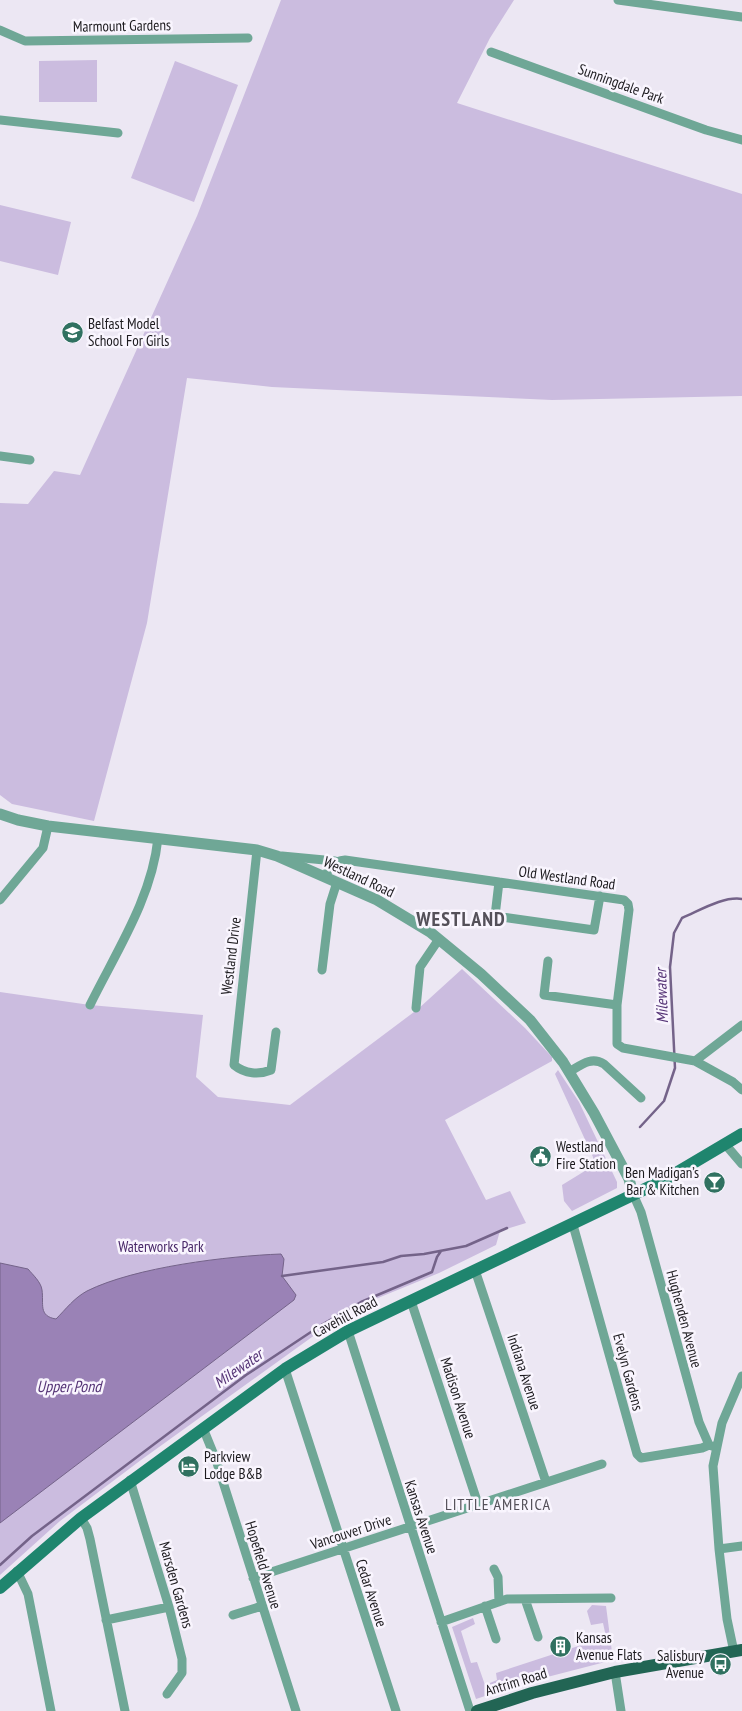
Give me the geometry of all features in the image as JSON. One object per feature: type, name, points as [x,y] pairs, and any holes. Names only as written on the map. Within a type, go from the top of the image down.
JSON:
[{"type":"main road","name":"Cavehill Road","points":[[0,1588],[17,1571],[80,1518],[285,1369],[348,1331],[666,1179],[742,1134]]},
{"type":"main road","name":"Antrim Road","points":[[477,1711],[532,1693],[615,1672],[738,1652]]},
{"type":"street","points":[[618,0],[742,17]]},
{"type":"street","name":"Marmount Gardens","points":[[0,30],[25,41],[248,38]]},
{"type":"street","name":"Sunningdale Park","points":[[491,52],[706,130],[742,140]]},
{"type":"street","points":[[0,120],[118,133]]},
{"type":"street","points":[[0,456],[30,460]]},
{"type":"street","name":"Westland Road","points":[[0,814],[48,826],[257,850],[277,856],[377,900],[439,939],[462,956],[530,1020],[570,1072],[626,1174],[633,1194]]},
{"type":"street","points":[[0,900],[43,848],[48,826]]},
{"type":"street","points":[[90,1006],[143,896],[153,871],[158,838]]},
{"type":"street","name":"Westland Drive","points":[[257,850],[234,1065],[241,1071],[263,1073],[271,1070],[276,1032]]},
{"type":"street","name":"Old Westland Road","points":[[277,856],[371,863],[624,900],[628,904],[617,1005],[618,1044],[622,1048],[695,1061],[733,1082],[742,1090]]},
{"type":"street","points":[[325,877],[329,867],[335,861]]},
{"type":"street","points":[[322,970],[330,904],[337,882]]},
{"type":"street","points":[[499,882],[494,916],[585,929],[594,930],[600,896]]},
{"type":"street","points":[[416,1008],[420,967],[439,939]]},
{"type":"street","points":[[548,961],[544,994],[617,1005]]},
{"type":"street","points":[[695,1061],[742,1025]]},
{"type":"street","points":[[570,1072],[589,1061],[597,1060],[604,1064],[641,1098]]},
{"type":"street","points":[[725,1144],[742,1164]]},
{"type":"street","name":"Hughenden Avenue","points":[[633,1194],[641,1212],[699,1422],[712,1446]]},
{"type":"street","name":"Evelyn Gardens","points":[[573,1224],[637,1454],[641,1458],[654,1457],[712,1446]]},
{"type":"street","name":"Indiana Avenue","points":[[475,1270],[546,1482]]},
{"type":"street","name":"Madison Avenue","points":[[412,1301],[478,1504]]},
{"type":"street","name":"Kansas Avenue","points":[[348,1331],[470,1711]]},
{"type":"street","name":"Cedar Avenue","points":[[285,1369],[396,1711]]},
{"type":"street","points":[[738,1652],[727,1619],[718,1549],[712,1446],[730,1400],[742,1376]]},
{"type":"street","name":"Hopefield Avenue","points":[[203,1428],[216,1460],[296,1711]]},
{"type":"street","name":"Vancouver Drive","points":[[253,1578],[301,1560],[304,1561],[342,1549],[602,1464]]},
{"type":"street","name":"Marsden Gardens","points":[[130,1480],[169,1607],[182,1659],[182,1673],[167,1694]]},
{"type":"street","points":[[80,1518],[87,1528],[125,1711]]},
{"type":"street","points":[[718,1549],[742,1546]]},
{"type":"street","points":[[494,1569],[498,1577],[499,1602]]},
{"type":"street","points":[[17,1571],[28,1594],[51,1711]]},
{"type":"street","points":[[441,1622],[506,1599],[611,1598]]},
{"type":"street","points":[[525,1599],[538,1637]]},
{"type":"street","points":[[233,1615],[262,1606]]},
{"type":"street","points":[[485,1606],[496,1639]]},
{"type":"street","points":[[106,1620],[169,1607]]},
{"type":"street","points":[[615,1672],[621,1711]]},
{"type":"green space","points":[[281,0],[514,0],[490,38],[457,103],[742,194],[742,396],[552,400],[272,387],[187,378],[147,623],[94,821],[12,804],[0,795],[0,503],[28,504],[54,471],[80,475],[197,216]]},
{"type":"green space","points":[[97,60],[97,102],[39,102],[39,61]]},
{"type":"green space","points":[[175,61],[238,85],[194,202],[131,178]]},
{"type":"green space","points":[[0,205],[71,222],[58,275],[0,261]]},
{"type":"green space","name":"Waterworks Park","points":[[462,969],[525,1028],[552,1057],[552,1061],[445,1120],[486,1200],[510,1191],[526,1223],[500,1231],[496,1245],[439,1273],[351,1309],[141,1460],[60,1521],[0,1575],[0,992],[90,1005],[203,1015],[196,1077],[218,1097],[290,1105],[418,1009]]},
{"type":"green space","points":[[558,1070],[579,1102],[617,1182],[617,1188],[572,1211],[564,1201],[562,1185],[593,1166],[593,1157],[555,1074]]},
{"type":"green space","points":[[592,1605],[606,1606],[613,1660],[524,1683],[476,1699],[452,1627],[473,1618],[475,1624],[461,1631],[471,1663],[477,1662],[485,1685],[497,1680],[496,1673],[606,1637],[603,1623],[591,1625],[587,1611]]},
{"type":"water","name":"Upper Pond","points":[[281,1254],[284,1259],[282,1276],[296,1295],[294,1300],[0,1523],[0,1263],[28,1269],[40,1284],[44,1312],[46,1315],[56,1319],[74,1300],[87,1291],[130,1275],[209,1260]]},
{"type":"waterway","name":"Milewater","points":[[640,1127],[664,1101],[675,1068],[670,967],[674,933],[682,918],[719,902],[742,899]]},
{"type":"waterway","points":[[282,1276],[383,1262],[401,1256],[424,1254],[466,1246],[507,1228]]},
{"type":"waterway","name":"Milewater","points":[[0,1565],[32,1536],[246,1375],[323,1324],[361,1302],[432,1272],[441,1251]]},
{"type":"place","name":"Belfast Model School For Girls","points":[[72,333]]},
{"type":"place","name":"Westland Fire Station","points":[[540,1156]]},
{"type":"place","name":"Ben Madigan’s Bar & Kitchen","points":[[715,1182]]},
{"type":"place","name":"Parkview Lodge B&B","points":[[188,1466]]},
{"type":"place","name":"Kansas Avenue Flats","points":[[560,1647]]},
{"type":"place","name":"Salisbury Avenue","points":[[720,1665]]},
{"type":"district","name":"WESTLAND","points":[[461,919]]},
{"type":"district","name":"LITTLE AMERICA","points":[[498,1504]]}]
